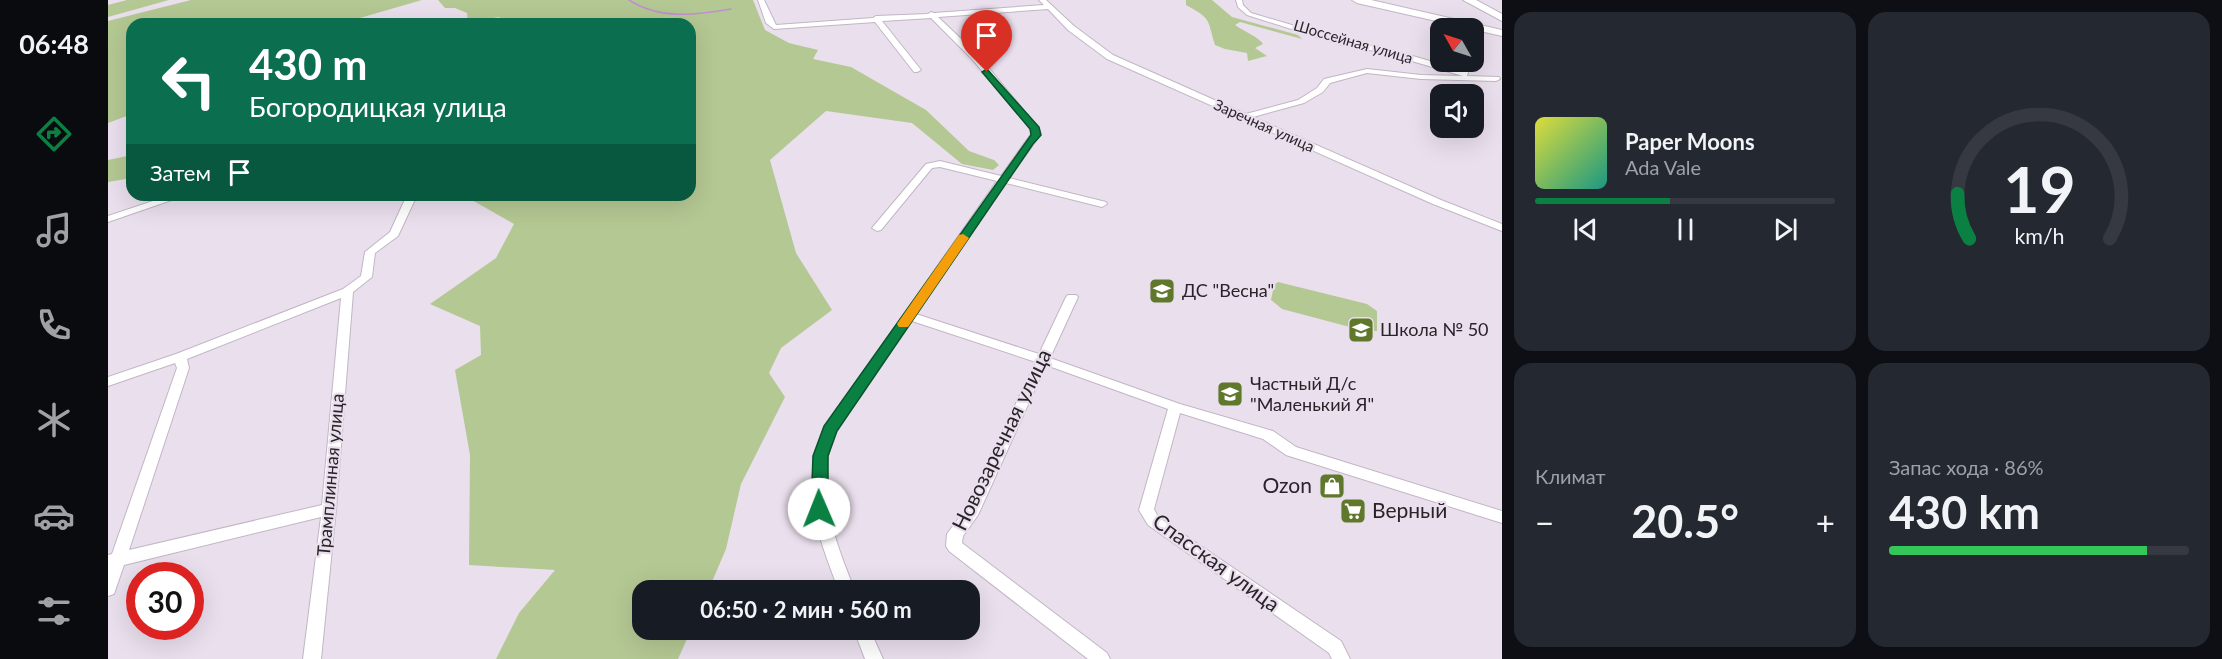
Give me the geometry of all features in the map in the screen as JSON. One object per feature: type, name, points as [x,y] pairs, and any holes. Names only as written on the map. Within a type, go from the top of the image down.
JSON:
[{"type":"main road","points":[[1342,0],[1430,20]]},
{"type":"main road","points":[[1357,0],[1502,34]]},
{"type":"main road","points":[[1484,31],[1502,34]]},
{"type":"street","points":[[761,0],[770,23],[774,27],[1049,7]]},
{"type":"street","name":"Заречная улица","points":[[1041,0],[1110,57],[1245,118],[1502,228]]},
{"type":"street","name":"Шоссейная улица","points":[[1239,0],[1240,6],[1249,14],[1282,22],[1348,44],[1382,50],[1474,77]]},
{"type":"street","points":[[1468,0],[1502,18]]},
{"type":"street","points":[[843,580],[825,534],[819,509],[820,456],[830,430],[1003,179],[1036,135],[1035,129],[975,57],[931,14]]},
{"type":"street","points":[[876,18],[917,70]]},
{"type":"street","points":[[1245,118],[1256,112],[1304,100],[1321,92],[1327,81],[1367,71],[1421,77],[1496,79]]},
{"type":"street","points":[[877,228],[929,166],[940,164],[1102,204]]},
{"type":"street","points":[[108,219],[164,201]]},
{"type":"street","points":[[108,382],[180,357],[347,291],[366,277],[370,252],[394,234],[409,201]]},
{"type":"street","name":"Трамплинная улица","points":[[312,659],[329,509],[347,291]]},
{"type":"street","name":"Новозаречная улица","points":[[1072,297],[970,514],[955,534],[954,546],[1101,659]]},
{"type":"street","points":[[909,316],[1041,359],[1175,407],[1268,435],[1291,451],[1502,518]]},
{"type":"street","points":[[108,589],[113,561],[183,368],[180,357]]},
{"type":"street","name":"Спасская улица","points":[[1175,407],[1146,510],[1153,521],[1335,648],[1341,659]]},
{"type":"street","points":[[113,561],[329,509]]},
{"type":"street","points":[[866,640],[874,659]]},
{"type":"green space","points":[[127,0],[169,0],[108,17],[108,5]]},
{"type":"green space","points":[[191,0],[422,0],[360,18],[126,18],[126,116],[108,123],[108,21]]},
{"type":"green space","points":[[438,0],[753,0],[765,30],[789,43],[818,50],[813,59],[851,67],[926,110],[969,151],[994,160],[999,165],[993,170],[962,164],[912,123],[826,111],[770,160],[796,253],[832,310],[781,348],[769,373],[785,397],[741,484],[726,549],[713,580],[632,580],[632,640],[687,640],[678,659],[496,659],[519,613],[555,570],[469,565],[470,455],[455,370],[481,355],[480,326],[430,304],[496,258],[514,224],[474,201],[696,201],[696,18],[468,18],[467,13],[455,8],[445,8]]},
{"type":"green space","points":[[1186,0],[1212,0],[1232,17],[1298,35],[1302,39],[1240,22],[1235,25],[1261,41],[1263,44],[1255,48],[1267,56],[1248,61],[1247,53],[1215,45],[1207,20],[1186,5]]},
{"type":"green space","points":[[126,156],[126,179],[108,182],[108,160]]},
{"type":"green space","points":[[1278,282],[1367,304],[1377,311],[1377,331],[1365,331],[1282,309],[1271,300],[1274,285]]},
{"type":"waterway","points":[[629,0],[653,11],[666,13],[692,14],[731,9]]},
{"type":"slow traffic","points":[[904,324],[963,238]]},
{"type":"place","name":"ДС \"Весна\"","points":[[1162,291]]},
{"type":"place","name":"Школа № 50","points":[[1361,330]]},
{"type":"place","name":"Частный Д/с \"Маленький Я\"","points":[[1230,394]]},
{"type":"place","name":"Ozon","points":[[1332,486]]},
{"type":"place","name":"Верный","points":[[1353,511]]},
{"type":"route","points":[[819,509],[820,456],[830,430],[1036,135],[1035,129],[987,72]]}]
